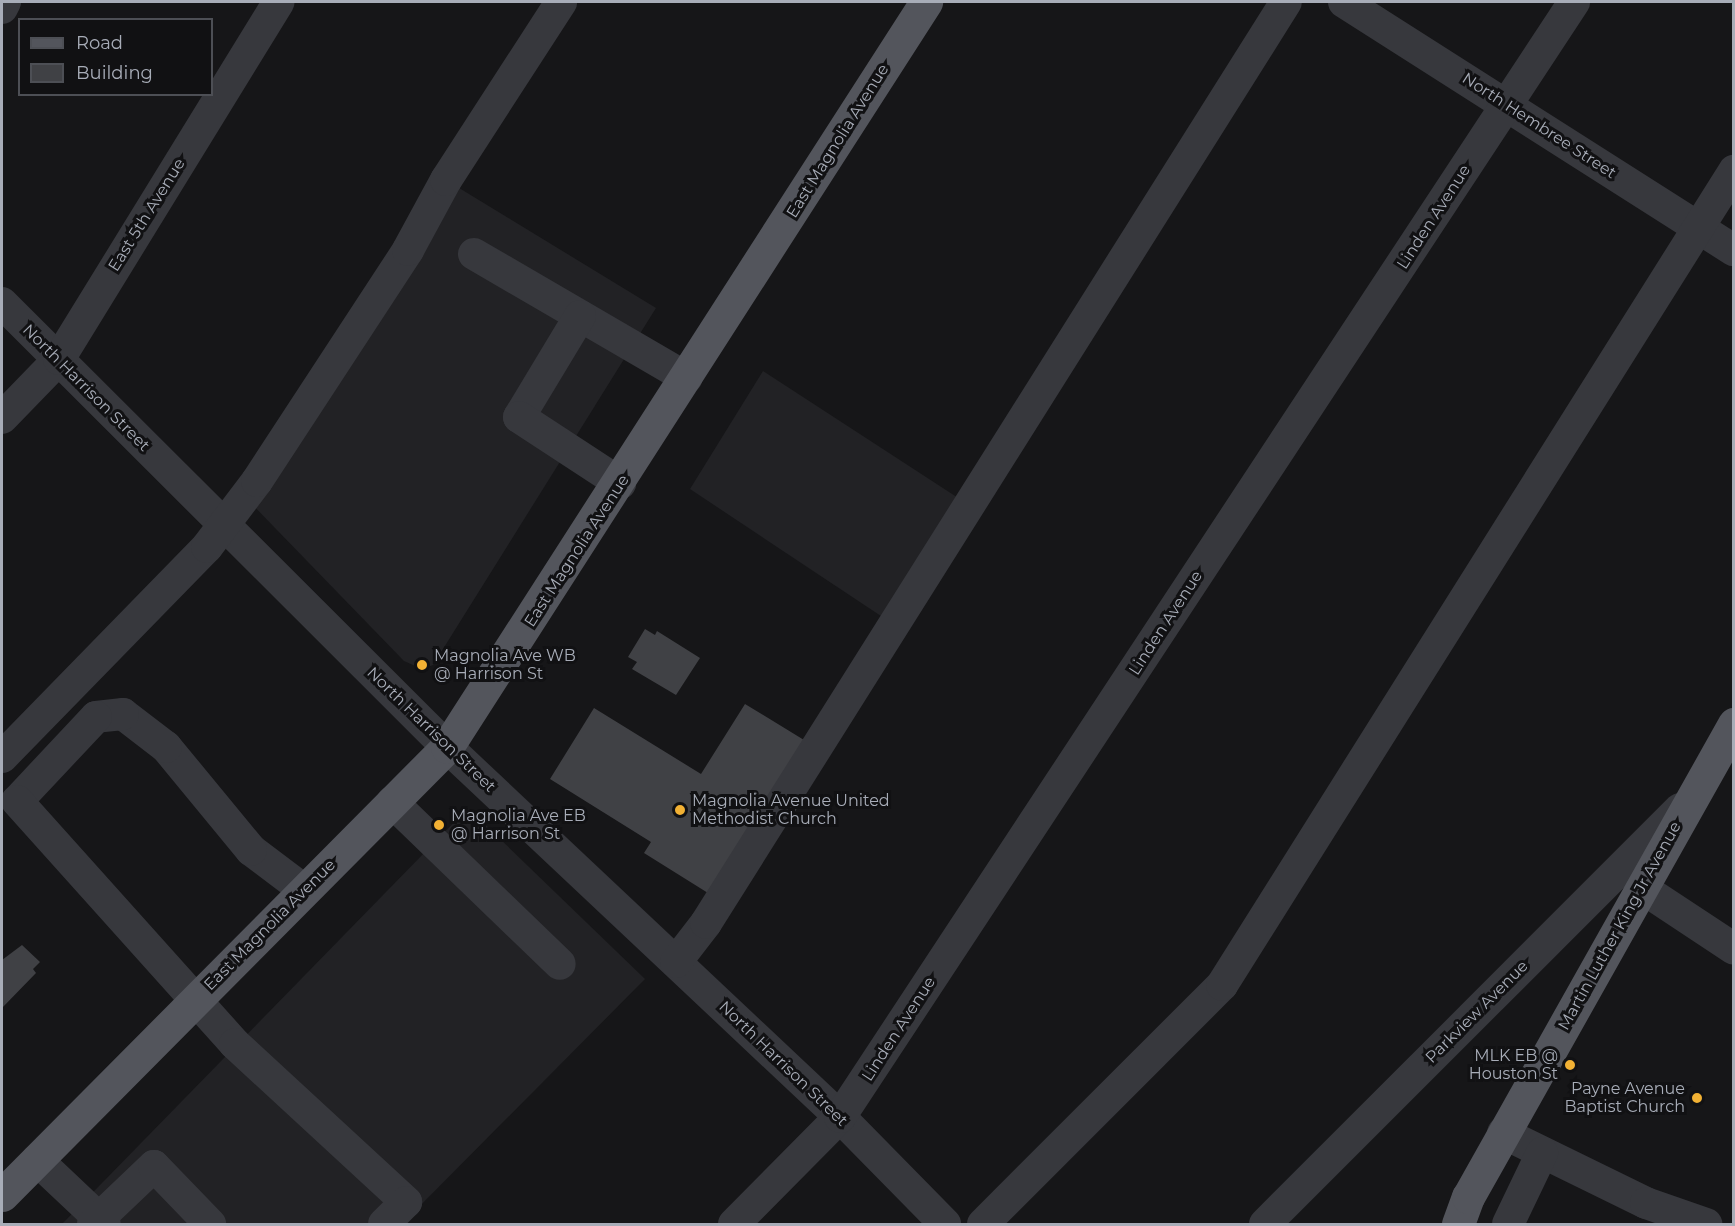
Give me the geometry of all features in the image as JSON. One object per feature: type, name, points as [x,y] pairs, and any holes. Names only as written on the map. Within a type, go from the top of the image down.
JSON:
[{"type":"main road","name":"East Magnolia Avenue","points":[[2,1195],[447,747],[620,483],[926,2]]},
{"type":"main road","name":"Martin Luther King Jr Avenue","points":[[1458,1224],[1503,1133],[1689,800],[1734,724]]},
{"type":"street","points":[[2,8],[5,2]]},
{"type":"street","name":"East 5th Avenue","points":[[2,418],[59,359],[279,2]]},
{"type":"street","points":[[2,757],[224,524],[257,481],[408,250],[446,180],[561,2]]},
{"type":"street","points":[[676,963],[712,913],[1286,2]]},
{"type":"street","name":"North Hembree Street","points":[[1344,2],[1734,250]]},
{"type":"street","name":"Linden Avenue","points":[[734,1224],[840,1117],[1508,106],[1574,2]]},
{"type":"street","points":[[983,1224],[1222,985],[1734,171]]},
{"type":"street","points":[[474,254],[687,378]]},
{"type":"street","name":"North Harrison Street","points":[[2,303],[447,747],[840,1117],[945,1224]]},
{"type":"street","points":[[580,316],[519,417],[620,483]]},
{"type":"street","points":[[304,890],[251,850],[166,747],[123,714],[96,717],[17,801],[235,1044],[406,1202],[384,1224]]},
{"type":"street","name":"Parkview Avenue","points":[[1265,1224],[1689,800]]},
{"type":"street","points":[[392,802],[560,964]]},
{"type":"street","points":[[1641,888],[1734,949]]},
{"type":"street","points":[[1503,1133],[1646,1203],[1706,1224]]},
{"type":"street","points":[[1508,1224],[1542,1154]]},
{"type":"street","points":[[37,1160],[99,1223],[154,1166],[210,1224]]},
{"type":"shaded area","points":[[446,180],[656,308],[433,665],[422,669],[404,661],[245,497]]},
{"type":"shaded area","points":[[763,371],[969,505],[893,624],[690,489]]},
{"type":"shaded area","points":[[468,808],[645,979],[402,1224],[62,1224]]},
{"type":"building","points":[[645,629],[655,635],[657,631],[700,658],[676,695],[632,669],[637,662],[628,657]]},
{"type":"building","name":"Magnolia Avenue United Methodist Church","points":[[745,704],[804,740],[708,893],[644,853],[651,842],[550,779],[594,708],[701,774]]},
{"type":"building","points":[[22,945],[40,962],[33,969],[36,973],[2,1008],[2,960]]},
{"type":"place","name":"Magnolia Ave WB @ Harrison St","points":[[422,665]]},
{"type":"place","name":"Magnolia Avenue United Methodist Church","points":[[680,810]]},
{"type":"place","name":"Magnolia Ave EB @ Harrison St","points":[[439,825]]},
{"type":"place","name":"MLK EB @ Houston St","points":[[1570,1065]]},
{"type":"place","name":"Payne Avenue Baptist Church","points":[[1697,1098]]}]
